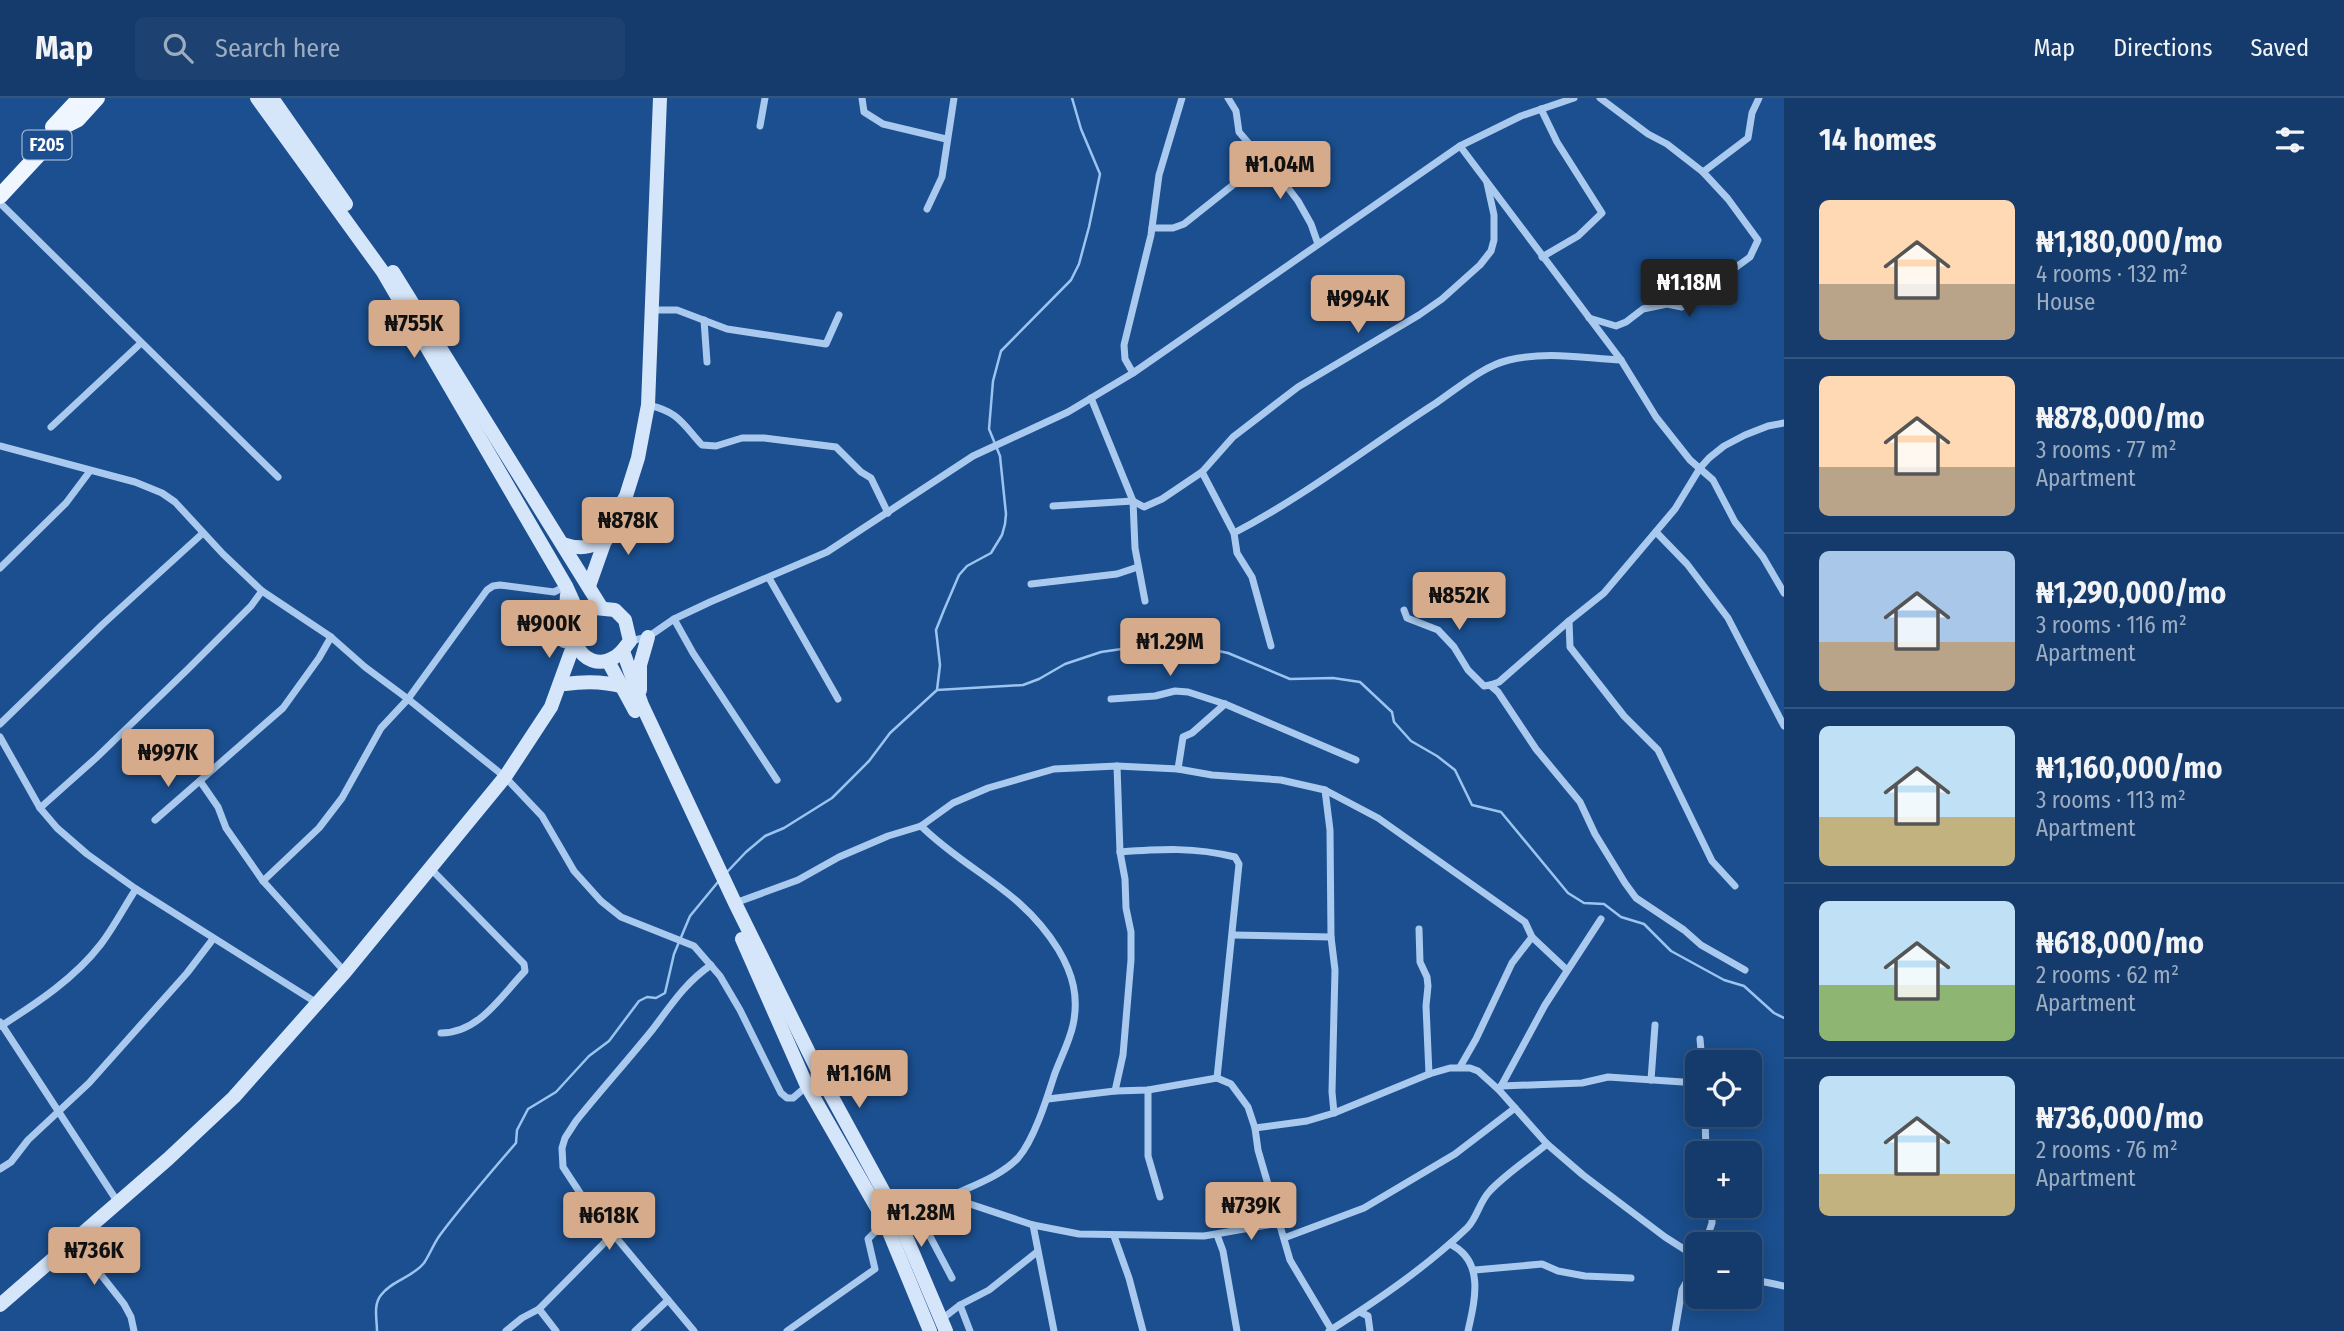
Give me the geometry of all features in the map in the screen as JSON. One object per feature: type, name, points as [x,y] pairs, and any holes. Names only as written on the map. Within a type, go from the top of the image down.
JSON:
[{"type":"main road","name":"F205","points":[[0,185],[79,98]]},
{"type":"main road","name":"F205","points":[[0,196],[66,125],[78,119],[97,98]]},
{"type":"main road","points":[[257,98],[383,272],[566,588],[580,617]]},
{"type":"main road","points":[[272,98],[409,295],[595,596],[620,614],[628,626],[626,646],[642,705],[732,903],[944,1325]]},
{"type":"main road","points":[[595,596],[606,540],[613,518],[626,496],[638,458],[648,405],[660,98]]},
{"type":"main road","points":[[620,510],[621,524],[595,596],[589,610],[580,617],[574,629],[580,652],[590,659],[608,661],[626,646]]},
{"type":"main road","points":[[563,544],[589,547],[606,540]]},
{"type":"main road","points":[[561,684],[566,588]]},
{"type":"main road","points":[[642,705],[640,666],[648,638]]},
{"type":"main road","points":[[0,1305],[168,1159],[234,1097],[345,972],[505,777],[551,707],[575,641]]},
{"type":"main road","points":[[561,684],[590,659]]},
{"type":"main road","points":[[608,661],[624,687],[715,866]]},
{"type":"main road","points":[[561,684],[591,682],[624,687]]},
{"type":"main road","points":[[732,903],[807,1087],[892,1220],[929,1330]]},
{"type":"street","points":[[760,126],[765,98]]},
{"type":"street","points":[[862,98],[864,112],[883,124],[946,139]]},
{"type":"street","points":[[927,209],[942,177],[954,98]]},
{"type":"street","points":[[1133,373],[1125,359],[1124,345],[1152,228],[1159,175],[1182,98]]},
{"type":"street","points":[[1228,98],[1236,111],[1239,132],[1263,166],[1282,180],[1311,224],[1318,244]]},
{"type":"street","points":[[626,646],[648,638],[674,620],[827,552],[973,456],[1068,412],[1133,373],[1460,146],[1490,130],[1574,98]]},
{"type":"street","points":[[1588,318],[1616,326],[1643,309],[1667,303],[1682,307],[1750,257],[1758,240],[1728,199],[1703,172],[1600,98]]},
{"type":"street","points":[[1703,172],[1748,138],[1752,113],[1759,98]]},
{"type":"street","points":[[1541,109],[1557,142],[1602,213],[1578,236],[1542,257]]},
{"type":"street","points":[[1460,146],[1621,360],[1656,417],[1690,460],[1713,480],[1735,522],[1763,557],[1784,593]]},
{"type":"street","points":[[1152,228],[1173,228],[1184,224],[1243,177],[1263,166]]},
{"type":"street","points":[[1054,506],[1133,501],[1144,507],[1154,503],[1202,472],[1233,437],[1298,387],[1442,299],[1480,265],[1491,251],[1494,215],[1488,183]]},
{"type":"street","points":[[0,203],[278,477]]},
{"type":"street","points":[[1311,224],[1327,237]]},
{"type":"street","points":[[653,310],[677,310],[727,328],[826,344],[839,315]]},
{"type":"street","points":[[704,320],[707,362]]},
{"type":"street","points":[[51,427],[141,344]]},
{"type":"street","points":[[1234,533],[1274,512],[1493,366],[1507,360],[1558,354],[1621,360]]},
{"type":"street","points":[[1091,398],[1133,501],[1138,567],[1145,601]]},
{"type":"street","points":[[648,405],[666,410],[688,426],[702,445],[716,446],[742,438],[764,438],[836,447],[861,472],[871,478],[888,513]]},
{"type":"street","points":[[1404,610],[1407,618],[1438,630],[1454,647],[1468,670],[1484,686],[1499,682],[1604,593],[1684,497],[1700,468],[1724,446],[1756,431],[1784,423]]},
{"type":"street","points":[[0,446],[135,482],[162,493],[175,502],[262,591],[331,637],[505,777],[542,817],[574,871],[601,901],[621,917],[694,946],[711,964],[740,1010],[781,1093],[786,1098],[793,1098],[807,1087]]},
{"type":"street","points":[[0,568],[66,503],[90,471]]},
{"type":"street","points":[[1202,472],[1234,533],[1237,553],[1252,576],[1271,646]]},
{"type":"street","points":[[1656,532],[1694,573],[1728,618],[1784,726]]},
{"type":"street","points":[[0,724],[103,624],[203,533]]},
{"type":"street","points":[[1031,584],[1117,574],[1138,567]]},
{"type":"street","points":[[769,578],[838,699]]},
{"type":"street","points":[[263,881],[319,828],[342,798],[380,728],[408,699],[487,590],[500,585],[554,592],[566,588]]},
{"type":"street","points":[[40,808],[188,669],[251,606],[262,591]]},
{"type":"street","points":[[674,620],[777,780]]},
{"type":"street","points":[[1569,621],[1570,647],[1624,716],[1658,750],[1712,861],[1735,886]]},
{"type":"street","points":[[155,820],[283,708],[331,637]]},
{"type":"street","points":[[1498,692],[1499,682]]},
{"type":"street","points":[[1490,685],[1580,802],[1595,834],[1636,898],[1685,930],[1701,945],[1745,970]]},
{"type":"street","points":[[1111,699],[1155,696],[1175,691],[1188,692],[1225,704],[1356,760]]},
{"type":"street","points":[[1178,768],[1183,737],[1192,733],[1225,704]]},
{"type":"street","points":[[0,737],[40,808],[57,828],[87,854],[136,889],[317,1003]]},
{"type":"street","points":[[1115,1091],[1123,1055],[1131,960],[1131,932],[1120,852],[1117,766]]},
{"type":"street","points":[[732,903],[797,880],[839,857],[921,825],[953,803],[988,788],[1054,769],[1117,766],[1178,768],[1212,775],[1281,780],[1325,790],[1378,818],[1480,888],[1525,922],[1532,937],[1567,970]]},
{"type":"street","points":[[200,780],[218,807],[226,828],[263,881],[345,972]]},
{"type":"street","points":[[1325,790],[1330,830],[1331,937],[1335,970],[1332,1092],[1334,1113]]},
{"type":"street","points":[[921,825],[953,854],[1009,893],[1031,912],[1051,937],[1070,971],[1076,996],[1073,1026],[1048,1099],[1019,1156],[1002,1171],[949,1197]]},
{"type":"street","points":[[1120,852],[1177,848],[1206,850],[1235,857],[1239,864],[1217,1078]]},
{"type":"street","points":[[431,869],[525,968],[493,1009],[464,1029],[441,1033]]},
{"type":"street","points":[[117,1201],[1,1024],[46,996],[85,962],[102,943],[136,889]]},
{"type":"street","points":[[1500,1088],[1545,1005],[1601,919]]},
{"type":"street","points":[[1419,929],[1419,962],[1427,977],[1428,986],[1426,1006],[1429,1074]]},
{"type":"street","points":[[1233,935],[1331,937]]},
{"type":"street","points":[[1460,1066],[1481,1030],[1512,963],[1532,937]]},
{"type":"street","points":[[0,1169],[18,1155],[28,1140],[89,1083],[214,939]]},
{"type":"street","points":[[694,1331],[584,1199],[563,1167],[562,1148],[576,1121],[654,1028],[674,999],[711,964]]},
{"type":"street","points":[[1651,1080],[1655,1025]]},
{"type":"street","points":[[1700,1039],[1701,1050]]},
{"type":"street","points":[[1255,1128],[1307,1121],[1334,1113],[1429,1074],[1460,1066],[1478,1071],[1500,1088],[1547,1144],[1685,1251]]},
{"type":"street","points":[[1500,1088],[1582,1083],[1608,1077],[1685,1082]]},
{"type":"street","points":[[1048,1099],[1147,1090],[1217,1078],[1231,1084],[1241,1096],[1255,1128],[1258,1150],[1290,1260],[1330,1330],[1394,1289],[1450,1244],[1471,1225],[1480,1203],[1490,1190],[1547,1144]]},
{"type":"street","points":[[1147,1090],[1148,1156],[1160,1197]]},
{"type":"street","points":[[1284,1238],[1364,1208],[1455,1154],[1515,1108]]},
{"type":"street","points":[[787,1331],[875,1269],[869,1239],[892,1220],[945,1194],[1033,1225],[1079,1234],[1217,1235],[1279,1223]]},
{"type":"street","points":[[915,1208],[952,1278]]},
{"type":"street","points":[[1033,1225],[1054,1331]]},
{"type":"street","points":[[81,1233],[99,1271],[124,1304],[134,1331]]},
{"type":"street","points":[[506,1331],[522,1318],[540,1309],[612,1235]]},
{"type":"street","points":[[1217,1235],[1223,1251],[1237,1331]]},
{"type":"street","points":[[1114,1236],[1143,1331]]},
{"type":"street","points":[[1450,1244],[1462,1250],[1475,1270],[1476,1287],[1468,1331]]},
{"type":"street","points":[[944,1325],[960,1305],[989,1290],[1037,1252]]},
{"type":"street","points":[[1475,1270],[1542,1264],[1558,1271],[1585,1276],[1631,1278]]},
{"type":"street","points":[[1762,1281],[1784,1286]]},
{"type":"street","points":[[1675,1331],[1685,1284]]},
{"type":"street","points":[[635,1331],[668,1300]]},
{"type":"street","points":[[960,1305],[970,1331]]},
{"type":"street","points":[[540,1309],[556,1331]]},
{"type":"street","points":[[1360,1312],[1368,1316],[1370,1331]]},
{"type":"waterway","points":[[727,872],[765,836],[784,828],[832,798],[869,761],[890,733],[937,690],[940,665],[936,630],[944,610],[959,575],[967,566],[991,553],[1005,524],[1000,456],[989,429],[993,381],[1001,351],[1071,280],[1079,264],[1089,227],[1100,174],[1081,129],[1072,98]]},
{"type":"waterway","points":[[937,690],[1023,685],[1065,664],[1101,652],[1156,644],[1194,646],[1228,653],[1290,679],[1333,678],[1360,682],[1392,712],[1394,722],[1411,741],[1455,770],[1472,805],[1501,812],[1568,893],[1584,903],[1604,904],[1621,917],[1644,924],[1671,951],[1724,980],[1744,986],[1774,1013],[1784,1018]]},
{"type":"waterway","points":[[377,1331],[376,1308],[381,1295],[424,1263],[449,1223],[516,1143],[517,1130],[528,1109],[556,1092],[589,1056],[609,1041],[639,1001],[647,997],[656,998],[665,993],[674,954],[690,916],[718,882]]}]
